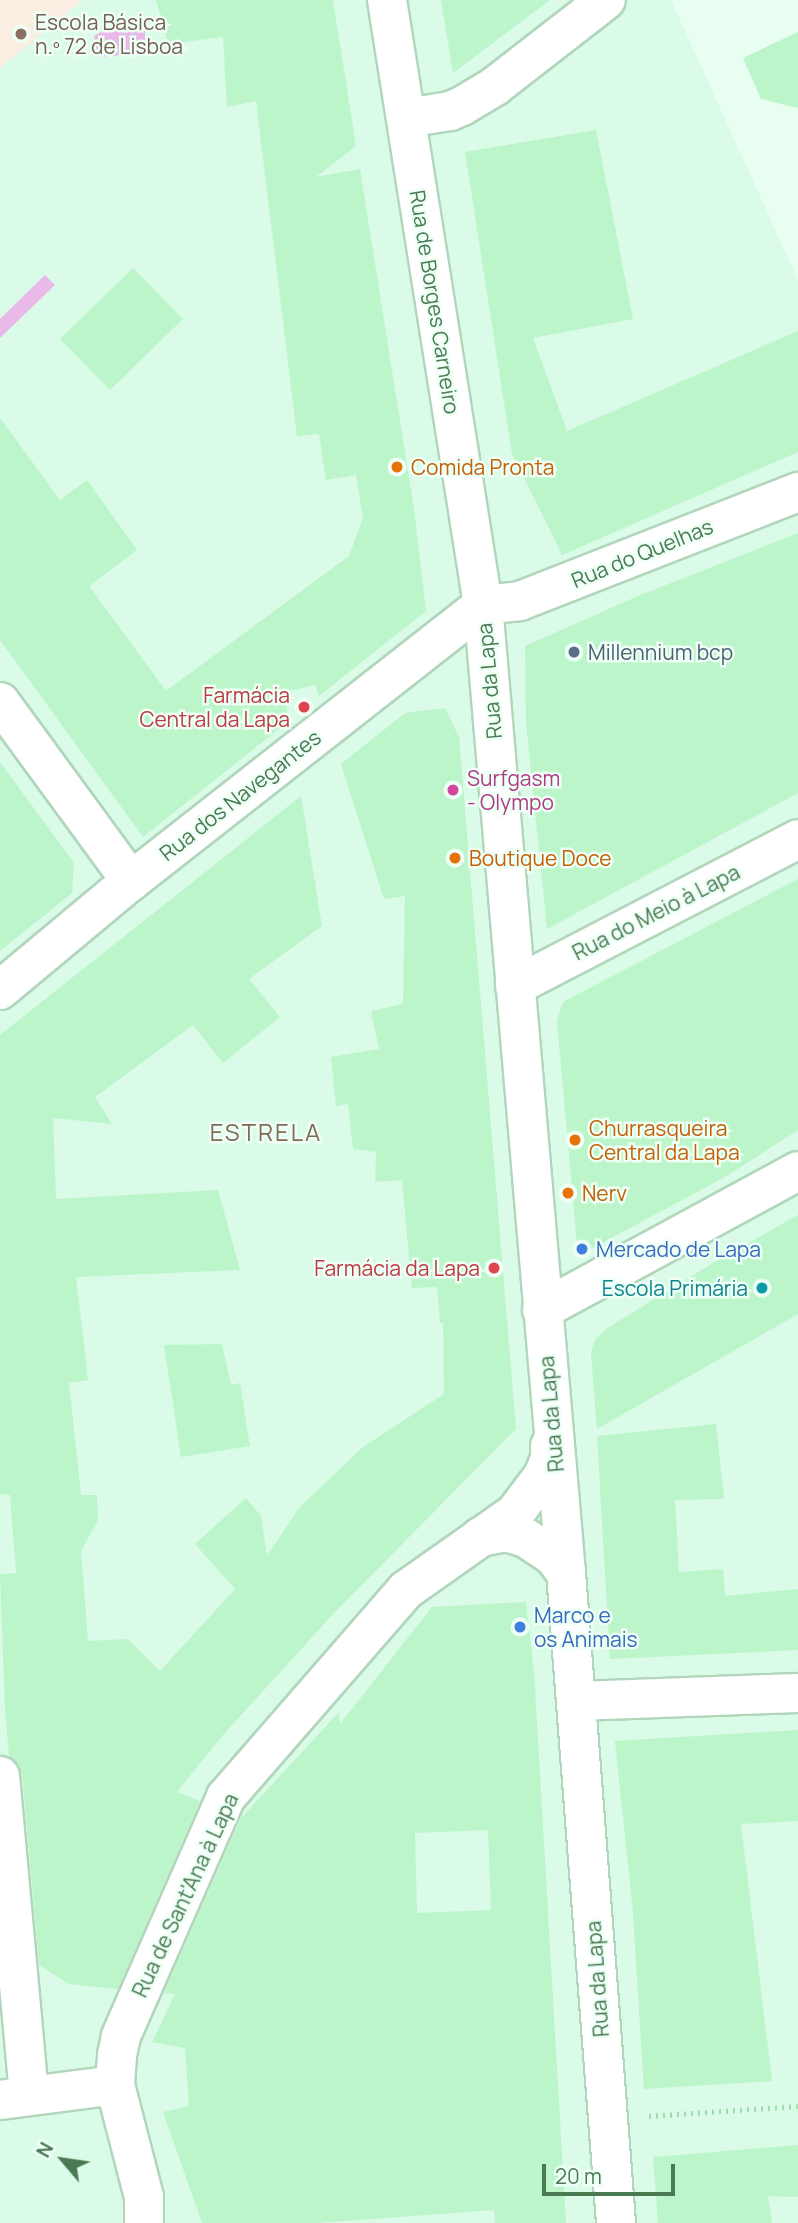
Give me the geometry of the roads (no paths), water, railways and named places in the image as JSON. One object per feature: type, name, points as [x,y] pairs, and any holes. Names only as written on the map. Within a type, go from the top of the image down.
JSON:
[{"type":"street","name":"Rua de Borges Carneiro","points":[[387,0],[483,605]]},
{"type":"street","points":[[406,118],[450,111],[462,106],[495,86],[606,0]]},
{"type":"street","name":"Rua do Quelhas","points":[[483,605],[520,601],[798,492]]},
{"type":"street","name":"Rua dos Navegantes","points":[[0,990],[131,881],[483,605]]},
{"type":"street","name":"Rua da Lapa","points":[[483,605],[551,1427],[566,1573],[616,2223]]},
{"type":"street","points":[[0,702],[131,881]]},
{"type":"street","name":"Rua do Meio à Lapa","points":[[515,986],[798,839]]},
{"type":"street","points":[[542,1310],[798,1171]]},
{"type":"street","name":"Rua de Sant'Ana à Lapa","points":[[144,2223],[144,2197],[115,2085],[121,2036],[226,1797],[406,1590],[515,1513],[543,1476],[550,1459],[551,1427]]},
{"type":"street","points":[[480,1537],[506,1532],[526,1538],[554,1557],[566,1573]]},
{"type":"street","points":[[576,1701],[798,1693]]},
{"type":"street","points":[[0,1776],[15,2097],[115,2085]]},
{"type":"place","name":"Escola Básica n.º 72 de Lisboa","points":[[21,34]]},
{"type":"place","name":"Comida Pronta","points":[[397,467]]},
{"type":"place","name":"Millennium bcp","points":[[574,652]]},
{"type":"place","name":"Farmácia Central da Lapa","points":[[304,707]]},
{"type":"place","name":"Surfgasm - Olympo","points":[[453,790]]},
{"type":"place","name":"Boutique Doce","points":[[455,858]]},
{"type":"place","name":"Churrasqueira Central da Lapa","points":[[575,1140]]},
{"type":"place","name":"Nerv","points":[[568,1193]]},
{"type":"place","name":"Mercado de Lapa","points":[[582,1249]]},
{"type":"place","name":"Farmácia da Lapa","points":[[494,1268]]},
{"type":"place","name":"Escola Primária","points":[[762,1288]]},
{"type":"place","name":"Marco e os Animais","points":[[520,1627]]},
{"type":"district","name":"ESTRELA","points":[[266,1132]]}]
